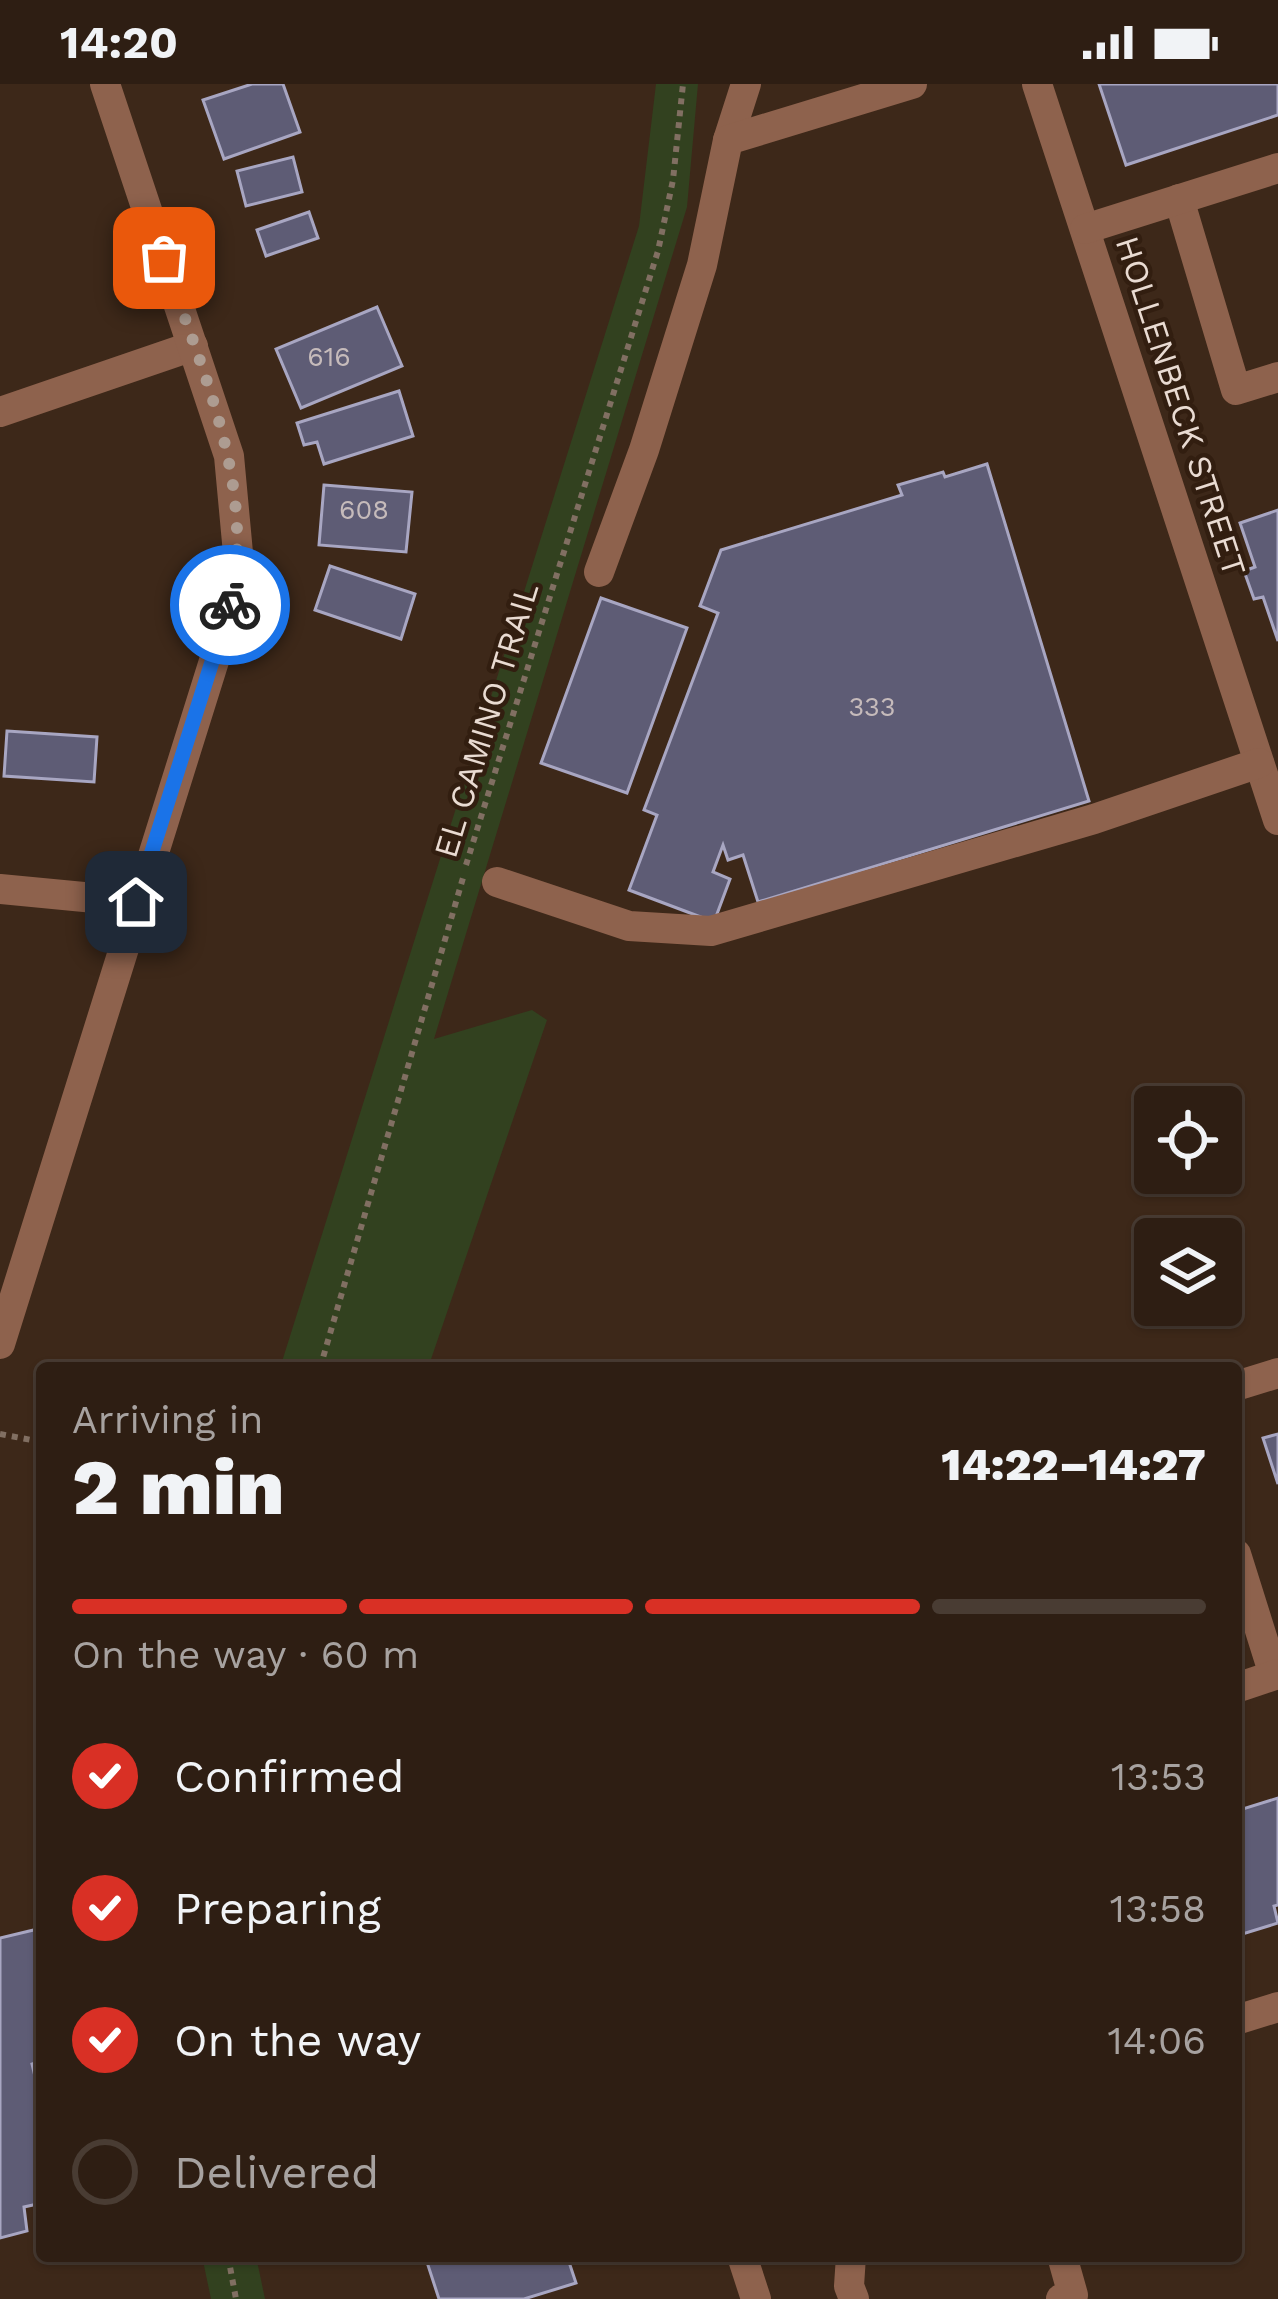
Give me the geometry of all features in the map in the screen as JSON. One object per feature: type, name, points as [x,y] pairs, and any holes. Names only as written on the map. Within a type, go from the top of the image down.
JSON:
[{"type":"street","points":[[0,1344],[219,645],[238,553],[229,456],[104,84]]},
{"type":"street","points":[[599,572],[644,450],[702,265],[728,140],[746,84]]},
{"type":"street","points":[[728,140],[912,84]]},
{"type":"street","name":"HOLLENBECK STREET","points":[[1037,84],[1265,754],[1278,820]]},
{"type":"street","points":[[1085,229],[1278,168]]},
{"type":"street","points":[[1179,199],[1236,390],[1278,377]]},
{"type":"street","points":[[0,412],[194,346]]},
{"type":"street","points":[[497,882],[629,926],[711,931],[1094,819],[1265,754]]},
{"type":"street","points":[[0,889],[136,902]]},
{"type":"street","points":[[1242,1384],[1278,1372]]},
{"type":"street","points":[[1242,1572],[1276,1675],[1242,1686]]},
{"type":"street","points":[[1242,2018],[1278,2007]]},
{"type":"street","points":[[744,2262],[755,2299]]},
{"type":"street","points":[[850,2262],[848,2286],[854,2299]]},
{"type":"street","points":[[1061,2299],[1073,2295],[1064,2262]]},
{"type":"path","name":"EL CAMINO TRAIL","points":[[322,1362],[476,832],[658,251],[674,180],[683,84]]},
{"type":"path","points":[[0,1434],[36,1441]]},
{"type":"path","points":[[229,2262],[236,2299]]},
{"type":"green space","points":[[656,84],[698,84],[687,207],[434,1039],[532,1010],[547,1020],[430,1362],[282,1362],[639,226]]},
{"type":"green space","points":[[203,2262],[257,2262],[265,2299],[211,2299]]},
{"type":"building","points":[[252,84],[283,84],[300,132],[224,159],[203,100]]},
{"type":"building","points":[[1099,84],[1278,84],[1278,115],[1126,165]]},
{"type":"building","points":[[293,157],[302,192],[246,206],[237,171]]},
{"type":"building","points":[[309,212],[318,238],[266,256],[257,230]]},
{"type":"building","points":[[377,307],[402,366],[301,408],[276,349]]},
{"type":"building","points":[[399,391],[413,436],[324,464],[317,442],[304,445],[297,423]]},
{"type":"building","points":[[987,464],[1089,801],[758,902],[743,855],[728,860],[723,845],[713,872],[730,879],[714,922],[629,890],[657,815],[644,810],[718,613],[700,606],[721,550],[902,495],[898,485]]},
{"type":"building","points":[[324,485],[412,492],[406,552],[319,545]]},
{"type":"building","points":[[1278,510],[1278,641],[1263,597],[1254,599],[1244,571],[1255,567],[1240,523]]},
{"type":"building","points":[[330,566],[415,594],[401,639],[315,610]]},
{"type":"building","points":[[601,598],[687,628],[627,793],[541,763]]},
{"type":"building","points":[[7,731],[97,737],[94,782],[4,776]]},
{"type":"building","points":[[1278,1434],[1278,1484],[1263,1438]]},
{"type":"building","points":[[1278,1798],[1278,1905],[1274,1906],[1278,1923],[1242,1934],[1242,1809]]},
{"type":"building","points":[[36,1929],[36,2063],[32,2064],[36,2204],[24,2207],[27,2231],[0,2238],[0,1938]]},
{"type":"building","points":[[427,2262],[569,2262],[576,2283],[524,2299],[439,2299]]},
{"type":"way so far","points":[[164,258],[229,456],[238,522],[230,605]]},
{"type":"route","points":[[136,902],[230,605]]}]
